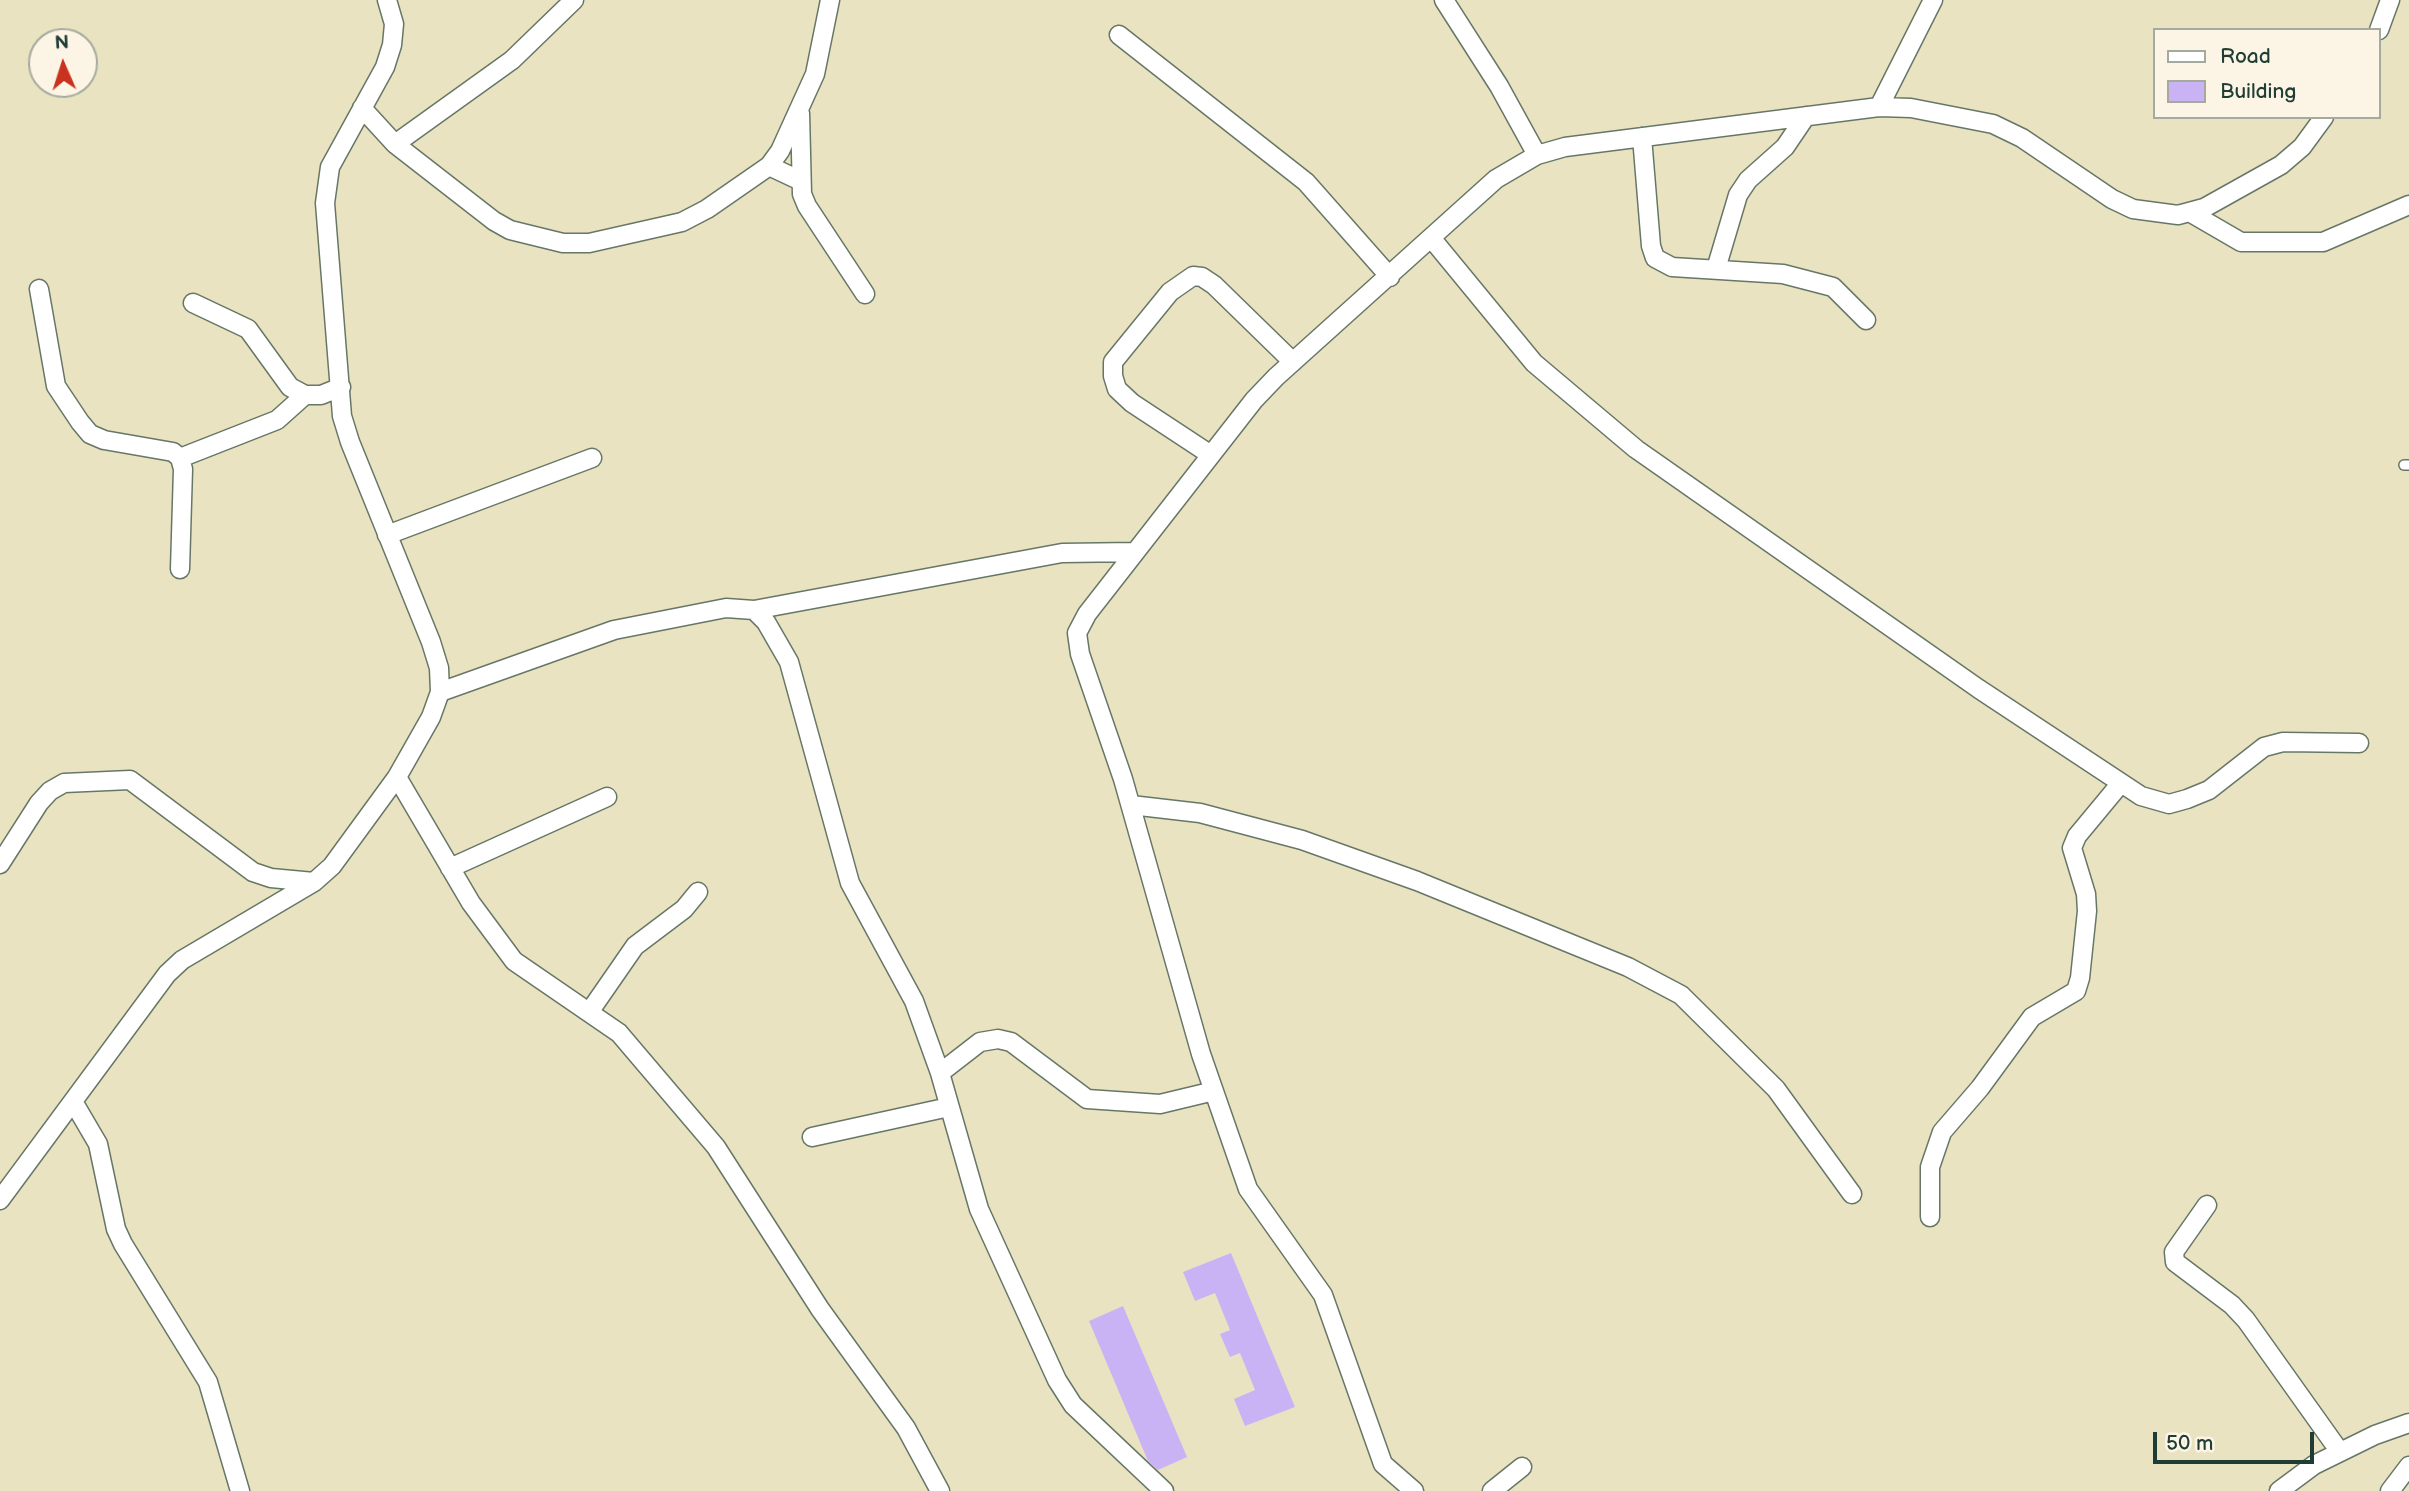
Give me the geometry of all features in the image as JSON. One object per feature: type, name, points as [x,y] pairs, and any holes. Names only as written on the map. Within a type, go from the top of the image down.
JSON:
[{"type":"street","points":[[0,1200],[167,974],[182,960],[314,882],[332,866],[397,777],[430,717],[440,692],[439,668],[430,642],[342,416],[326,184],[330,167],[385,67],[392,45],[394,24],[387,0]]},
{"type":"street","points":[[395,144],[512,60],[574,0]]},
{"type":"street","points":[[362,108],[395,144],[494,221],[510,230],[563,243],[589,243],[682,222],[707,209],[769,166],[780,151],[815,74],[830,0]]},
{"type":"street","points":[[1444,0],[1499,86],[1537,155]]},
{"type":"street","points":[[1879,107],[1933,0]]},
{"type":"street","points":[[2380,28],[2390,0]]},
{"type":"street","points":[[1119,35],[1306,183],[1391,277]]},
{"type":"street","points":[[800,106],[801,181],[807,206],[865,294]]},
{"type":"street","points":[[1414,1491],[1382,1465],[1323,1294],[1248,1189],[1214,1091],[1131,805],[1080,654],[1077,633],[1087,614],[1254,400],[1496,179],[1537,155],[1565,147],[1806,116],[1879,107],[1911,108],[1993,124],[2022,138],[2112,199],[2133,209],[2178,215],[2192,213],[2281,165],[2302,147],[2323,119]]},
{"type":"street","points":[[1716,269],[1738,195],[1748,180],[1786,146],[1806,116]]},
{"type":"street","points":[[1642,137],[1651,246],[1655,258],[1672,267],[1783,274],[1833,287],[1866,320]]},
{"type":"street","points":[[769,166],[801,181]]},
{"type":"street","points":[[2192,213],[2241,242],[2323,242],[2409,205]]},
{"type":"street","points":[[1432,239],[1534,363],[1636,449],[1968,681],[2141,796],[2169,804],[2209,790],[2264,747],[2283,742],[2359,743]]},
{"type":"street","points":[[1211,455],[1132,403],[1117,389],[1113,376],[1113,362],[1170,292],[1193,276],[1202,277],[1214,285],[1293,362]]},
{"type":"street","points":[[39,289],[56,386],[90,434],[104,440],[173,452],[180,458],[183,469],[180,569]]},
{"type":"street","points":[[192,303],[248,330],[290,387],[304,395],[321,395],[341,387]]},
{"type":"street","points":[[180,458],[277,419],[304,395]]},
{"type":"street","points":[[387,535],[592,458]]},
{"type":"street","points":[[440,692],[614,630],[726,608],[754,610],[1062,553],[1135,552]]},
{"type":"street","points":[[754,610],[771,630],[789,662],[850,883],[914,1001],[940,1073],[979,1209],[1057,1380],[1073,1405],[1164,1491]]},
{"type":"street","points":[[397,777],[471,903],[514,961],[619,1033],[716,1147],[820,1309],[906,1428],[940,1491]]},
{"type":"street","points":[[0,864],[39,803],[50,791],[64,783],[130,780],[253,872],[271,878],[314,882]]},
{"type":"street","points":[[1930,1217],[1930,1167],[1942,1132],[2032,1017],[2076,992],[2087,911],[2086,894],[2072,848],[2077,835],[2121,783]]},
{"type":"street","points":[[450,868],[607,797]]},
{"type":"street","points":[[1131,805],[1200,813],[1302,840],[1417,881],[1628,967],[1681,995],[1776,1089],[1852,1194]]},
{"type":"street","points":[[590,1011],[635,946],[684,909],[698,892]]},
{"type":"street","points":[[940,1073],[980,1042],[998,1039],[1011,1042],[1087,1099],[1160,1104],[1214,1091]]},
{"type":"street","points":[[74,1103],[98,1144],[116,1229],[123,1244],[208,1382],[240,1491]]},
{"type":"street","points":[[812,1137],[949,1107]]},
{"type":"street","points":[[2207,1205],[2174,1252],[2175,1262],[2232,1305],[2246,1321],[2340,1452]]},
{"type":"street","points":[[2279,1491],[2314,1465],[2409,1423]]},
{"type":"street","points":[[1492,1491],[1522,1466]]},
{"type":"street","points":[[2390,1491],[2409,1466]]},
{"type":"building","points":[[1231,1253],[1295,1407],[1245,1426],[1234,1399],[1255,1390],[1240,1353],[1230,1357],[1220,1334],[1230,1330],[1215,1293],[1195,1301],[1183,1272]]},
{"type":"building","points":[[1123,1306],[1187,1457],[1158,1470],[1148,1461],[1089,1321]]}]
